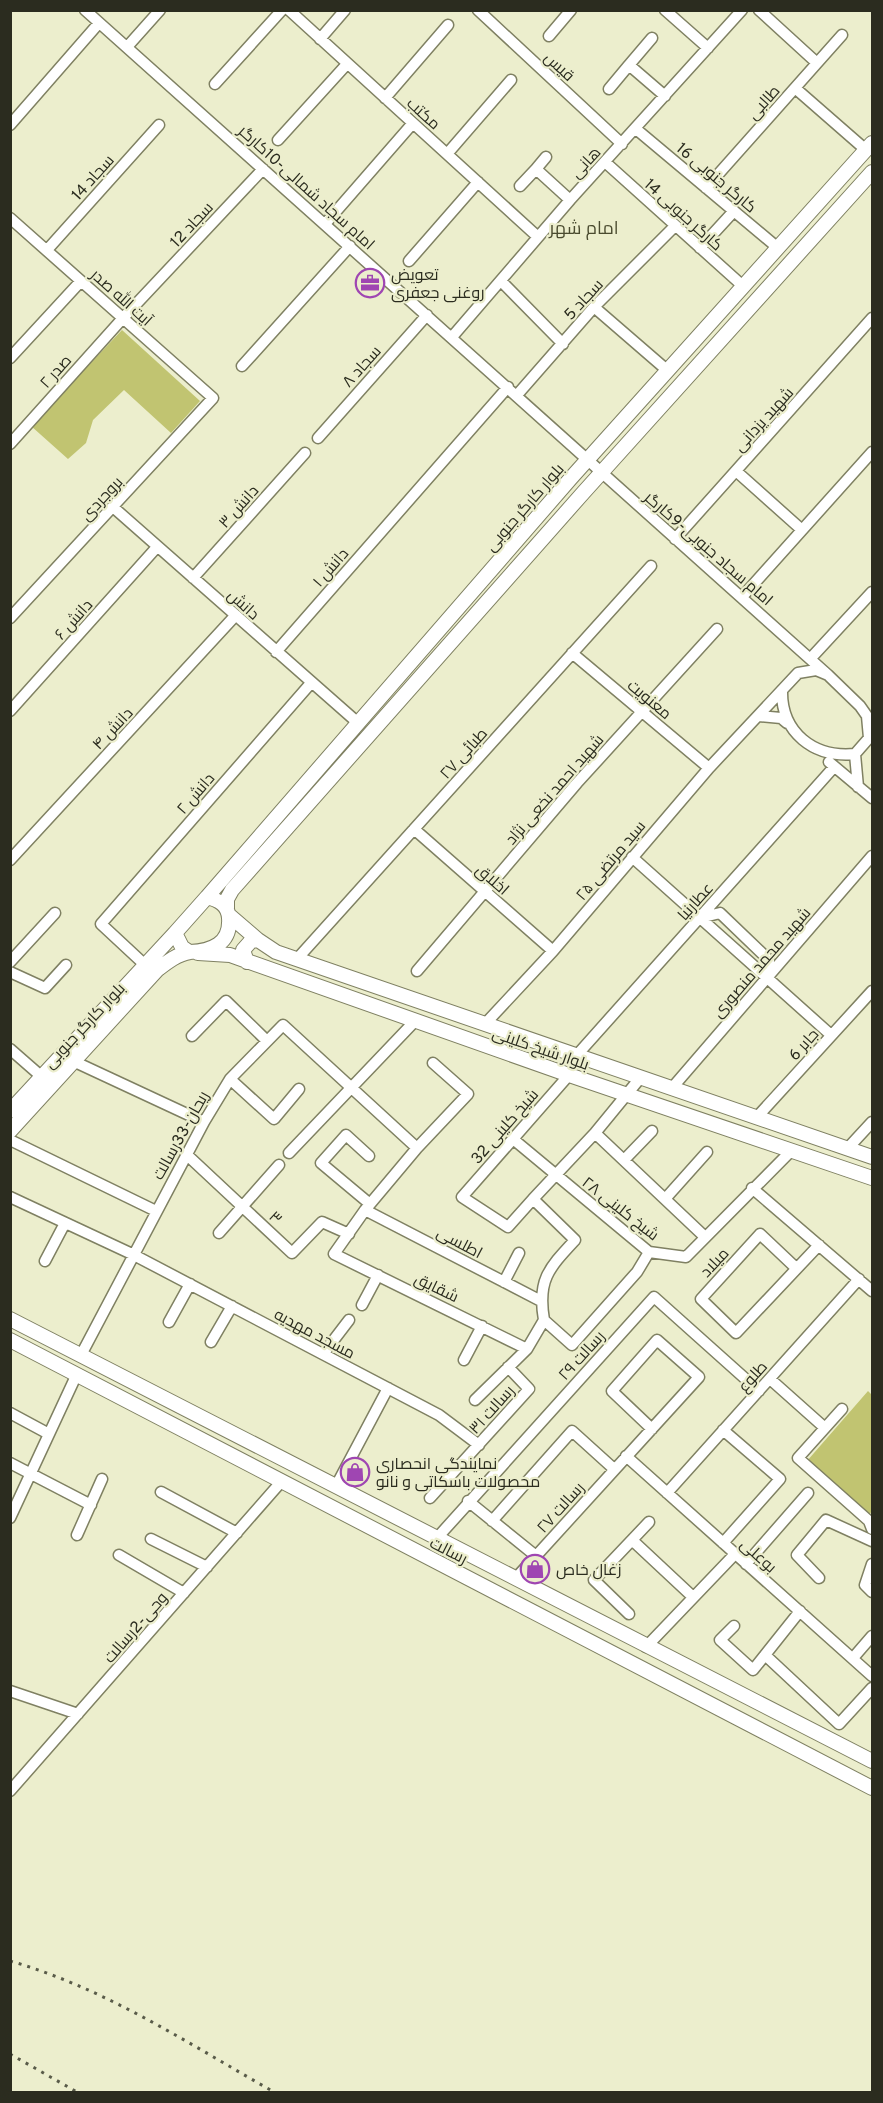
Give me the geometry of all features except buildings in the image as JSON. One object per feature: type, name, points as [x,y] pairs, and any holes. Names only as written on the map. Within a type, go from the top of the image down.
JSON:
[{"type":"main road","name":"بلوار کارگر جنوبی","points":[[207,897],[587,460],[869,147]]},
{"type":"main road","points":[[228,912],[207,897],[175,933],[182,947],[194,953],[207,951],[222,941],[227,933],[228,912],[227,899],[232,890],[873,172]]},
{"type":"main road","name":"بلوار شیخ کلینی","points":[[228,912],[258,940],[276,952],[873,1157]]},
{"type":"main road","name":"بلوار کارگر جنوبی","points":[[10,1111],[175,933]]},
{"type":"main road","points":[[247,962],[243,950],[251,941],[258,940]]},
{"type":"main road","name":"بلوار کارگر جنوبی","points":[[10,1131],[157,970],[170,959],[194,953]]},
{"type":"main road","name":"بلوار شیخ کلینی","points":[[194,953],[230,955],[569,1075],[873,1178]]},
{"type":"main road","name":"رسالت","points":[[10,1319],[646,1647],[873,1761]]},
{"type":"main road","name":"رسالت","points":[[10,1340],[873,1788]]},
{"type":"main road","points":[[636,1665],[646,1647]]},
{"type":"street","name":"امام سجاد شمالی-10کارگر","points":[[85,10],[587,460]]},
{"type":"street","points":[[127,47],[160,10]]},
{"type":"street","points":[[215,84],[282,10]]},
{"type":"street","name":"مکتب","points":[[289,10],[538,237]]},
{"type":"street","points":[[320,39],[345,10]]},
{"type":"street","name":"قیس","points":[[478,10],[622,144]]},
{"type":"street","points":[[549,36],[571,10]]},
{"type":"street","points":[[665,10],[708,48]]},
{"type":"street","name":"هانی","points":[[452,337],[570,200],[742,10]]},
{"type":"street","points":[[759,10],[817,63]]},
{"type":"street","points":[[10,125],[99,23]]},
{"type":"street","points":[[385,98],[448,24]]},
{"type":"street","name":"طالبی","points":[[706,188],[842,35]]},
{"type":"street","points":[[609,89],[652,38]]},
{"type":"street","points":[[278,140],[347,64]]},
{"type":"street","points":[[629,65],[665,96]]},
{"type":"street","points":[[447,154],[511,80]]},
{"type":"street","points":[[795,88],[869,147]]},
{"type":"street","points":[[325,224],[413,123]]},
{"type":"street","name":"سجاد 14","points":[[47,250],[159,125]]},
{"type":"street","name":"کارگر جنوبی 16","points":[[636,129],[778,248]]},
{"type":"street","points":[[520,186],[546,157]]},
{"type":"street","name":"کارگر جنوبی 14","points":[[605,162],[744,287]]},
{"type":"street","name":"سجاد 12","points":[[123,318],[263,169]]},
{"type":"street","points":[[536,169],[570,200]]},
{"type":"street","points":[[409,261],[478,182]]},
{"type":"street","points":[[700,248],[734,212]]},
{"type":"street","name":"آیت الله صدر","points":[[10,218],[213,398]]},
{"type":"street","name":"سجاد 5","points":[[517,395],[594,308],[675,226]]},
{"type":"street","points":[[242,366],[350,246]]},
{"type":"street","points":[[10,358],[81,281]]},
{"type":"street","points":[[501,281],[563,344]]},
{"type":"street","points":[[594,308],[668,371]]},
{"type":"street","name":"سجاد ۸","points":[[318,438],[427,315]]},
{"type":"street","name":"صدر ۲","points":[[10,444],[123,318]]},
{"type":"street","name":"شهید یزدانی","points":[[675,539],[872,319]]},
{"type":"street","name":"دانش ۱","points":[[276,652],[508,387]]},
{"type":"street","name":"بروجردی","points":[[10,618],[213,398]]},
{"type":"street","points":[[742,597],[873,452]]},
{"type":"street","name":"دانش ۳","points":[[193,578],[305,453]]},
{"type":"street","name":"امام سجاد جنوبی-9کارگر","points":[[587,460],[828,675]]},
{"type":"street","points":[[736,471],[802,530]]},
{"type":"street","name":"دانش","points":[[113,507],[357,722]]},
{"type":"street","name":"دانش ۶","points":[[10,711],[157,547]]},
{"type":"street","name":"طبائی ۲۷","points":[[297,959],[651,566]]},
{"type":"street","points":[[811,658],[873,592]]},
{"type":"street","name":"دانش ۴","points":[[10,860],[235,616]]},
{"type":"street","name":"شهید احمد نخعی نژاد","points":[[417,971],[577,783],[717,629]]},
{"type":"street","points":[[787,723],[782,690],[798,673],[800,655],[796,646]]},
{"type":"street","name":"معنویت","points":[[572,653],[709,768]]},
{"type":"street","points":[[798,673],[816,670],[828,675],[860,706],[867,716],[871,736],[855,754],[858,787]]},
{"type":"street","name":"دانش ۲","points":[[144,964],[101,924],[311,683]]},
{"type":"street","name":"۲۵ سید مرتضی","points":[[486,1024],[553,951],[709,768],[782,690]]},
{"type":"street","points":[[860,706],[873,709]]},
{"type":"street","points":[[758,716],[781,718],[834,767],[873,798]]},
{"type":"street","points":[[819,752],[855,754]]},
{"type":"street","name":"عطارنیا","points":[[577,1055],[834,767]]},
{"type":"street","name":"اخلاق","points":[[414,829],[553,951]]},
{"type":"street","name":"شهید محمد منصوری","points":[[672,1088],[873,856]]},
{"type":"street","points":[[632,857],[831,1035]]},
{"type":"street","points":[[10,962],[55,913]]},
{"type":"street","points":[[700,918],[720,913],[769,960],[768,978]]},
{"type":"street","points":[[10,972],[45,988],[66,964]]},
{"type":"street","name":"جابر 6","points":[[757,1117],[873,991]]},
{"type":"street","points":[[192,1036],[226,1001],[267,1041]]},
{"type":"street","points":[[289,1153],[415,1021]]},
{"type":"street","name":"ریحان-33رسالت","points":[[81,1355],[132,1254],[230,1078],[283,1025],[351,1087]]},
{"type":"street","points":[[10,1049],[42,1077]]},
{"type":"street","points":[[73,1061],[204,1122]]},
{"type":"street","points":[[349,1234],[367,1207],[417,1148],[468,1094],[433,1063]]},
{"type":"street","name":"شیخ کلینی 32","points":[[533,1200],[508,1227],[462,1197],[569,1075]]},
{"type":"street","points":[[641,1077],[595,1133],[533,1200],[574,1240],[549,1268],[541,1301],[544,1320],[572,1345],[637,1272],[649,1252]]},
{"type":"street","points":[[230,1078],[274,1119],[299,1089]]},
{"type":"street","points":[[351,1087],[417,1148]]},
{"type":"street","points":[[848,1148],[873,1122]]},
{"type":"street","points":[[624,1160],[652,1131]]},
{"type":"street","points":[[595,1133],[705,1237]]},
{"type":"street","name":"اطلسی","points":[[369,1156],[346,1135],[321,1163],[367,1207],[541,1301]]},
{"type":"street","name":"شیخ کلینی ۲۸","points":[[513,1139],[649,1252],[686,1257],[792,1150]]},
{"type":"street","points":[[10,1140],[156,1210]]},
{"type":"street","points":[[665,1199],[707,1152]]},
{"type":"street","name":"۳","points":[[186,1154],[292,1253],[322,1222],[349,1234]]},
{"type":"street","points":[[219,1233],[279,1165]]},
{"type":"street","points":[[752,1188],[873,1291]]},
{"type":"street","name":"مسجد مهدیه","points":[[10,1197],[132,1254],[388,1388],[439,1415],[479,1445]]},
{"type":"street","points":[[45,1261],[65,1223]]},
{"type":"street","name":"شقایق","points":[[349,1234],[334,1254],[527,1348]]},
{"type":"street","name":"میلاد","points":[[796,1268],[760,1234],[701,1299],[736,1333],[819,1245]]},
{"type":"street","points":[[504,1282],[519,1253]]},
{"type":"street","points":[[362,1305],[378,1275]]},
{"type":"street","name":"طلوع","points":[[667,1493],[859,1280]]},
{"type":"street","points":[[169,1322],[190,1284]]},
{"type":"street","name":"رسالت ۲۹","points":[[437,1538],[654,1297],[759,1391]]},
{"type":"street","points":[[211,1342],[232,1306]]},
{"type":"street","points":[[323,1354],[349,1320]]},
{"type":"street","points":[[475,1400],[527,1348],[544,1320]]},
{"type":"street","points":[[464,1360],[482,1326]]},
{"type":"street","name":"رسالت ۲۷","points":[[516,1578],[614,1469],[652,1429],[699,1377],[657,1340],[612,1391],[652,1429]]},
{"type":"street","name":"رسالت ۳۱","points":[[430,1498],[529,1389],[508,1367]]},
{"type":"street","points":[[10,1518],[76,1376]]},
{"type":"street","points":[[770,1379],[825,1428]]},
{"type":"street","points":[[336,1486],[388,1388]]},
{"type":"street","points":[[842,1409],[798,1458],[869,1521],[873,1529]]},
{"type":"street","points":[[10,1413],[49,1434]]},
{"type":"street","points":[[723,1430],[780,1479],[723,1543]]},
{"type":"street","points":[[492,1521],[572,1431],[614,1469]]},
{"type":"street","name":"بوعلی","points":[[626,1456],[873,1676]]},
{"type":"street","points":[[10,1463],[91,1505]]},
{"type":"street","points":[[77,1535],[102,1479]]},
{"type":"street","name":"وحی-2رسالت","points":[[10,1791],[15,1779],[78,1714],[281,1482]]},
{"type":"street","points":[[161,1492],[237,1533]]},
{"type":"street","points":[[746,1564],[808,1493]]},
{"type":"street","points":[[468,1501],[536,1556]]},
{"type":"street","points":[[819,1578],[797,1555],[826,1520],[873,1541]]},
{"type":"street","points":[[629,1614],[594,1580],[649,1522]]},
{"type":"street","points":[[151,1539],[207,1567]]},
{"type":"street","points":[[632,1540],[693,1598]]},
{"type":"street","points":[[646,1647],[735,1554]]},
{"type":"street","points":[[119,1555],[184,1593]]},
{"type":"street","points":[[873,1564],[865,1585],[873,1592]]},
{"type":"street","points":[[734,1626],[720,1640],[753,1670],[800,1611]]},
{"type":"street","points":[[853,1658],[873,1636]]},
{"type":"street","points":[[765,1655],[839,1724],[873,1688]]},
{"type":"street","points":[[10,1691],[78,1714]]},
{"type":"green space","points":[[122,330],[200,401],[171,433],[124,390],[93,420],[86,443],[68,459],[31,426]]},
{"type":"green space","points":[[868,1391],[872,1395],[872,1511],[869,1515],[807,1461]]},
{"type":"railway","points":[[10,1961],[45,1972],[113,2002],[274,2092]]},
{"type":"railway","points":[[10,2054],[77,2092]]},
{"type":"place","name":"تعویض روغنی جعفری","points":[[370,283]]},
{"type":"place","name":"نمایندگی انحصاری محصولات باسکاتی و نانو","points":[[355,1472]]},
{"type":"place","name":"زغال خاص","points":[[535,1569]]},
{"type":"district","name":"امام شهر","points":[[584,228]]}]
